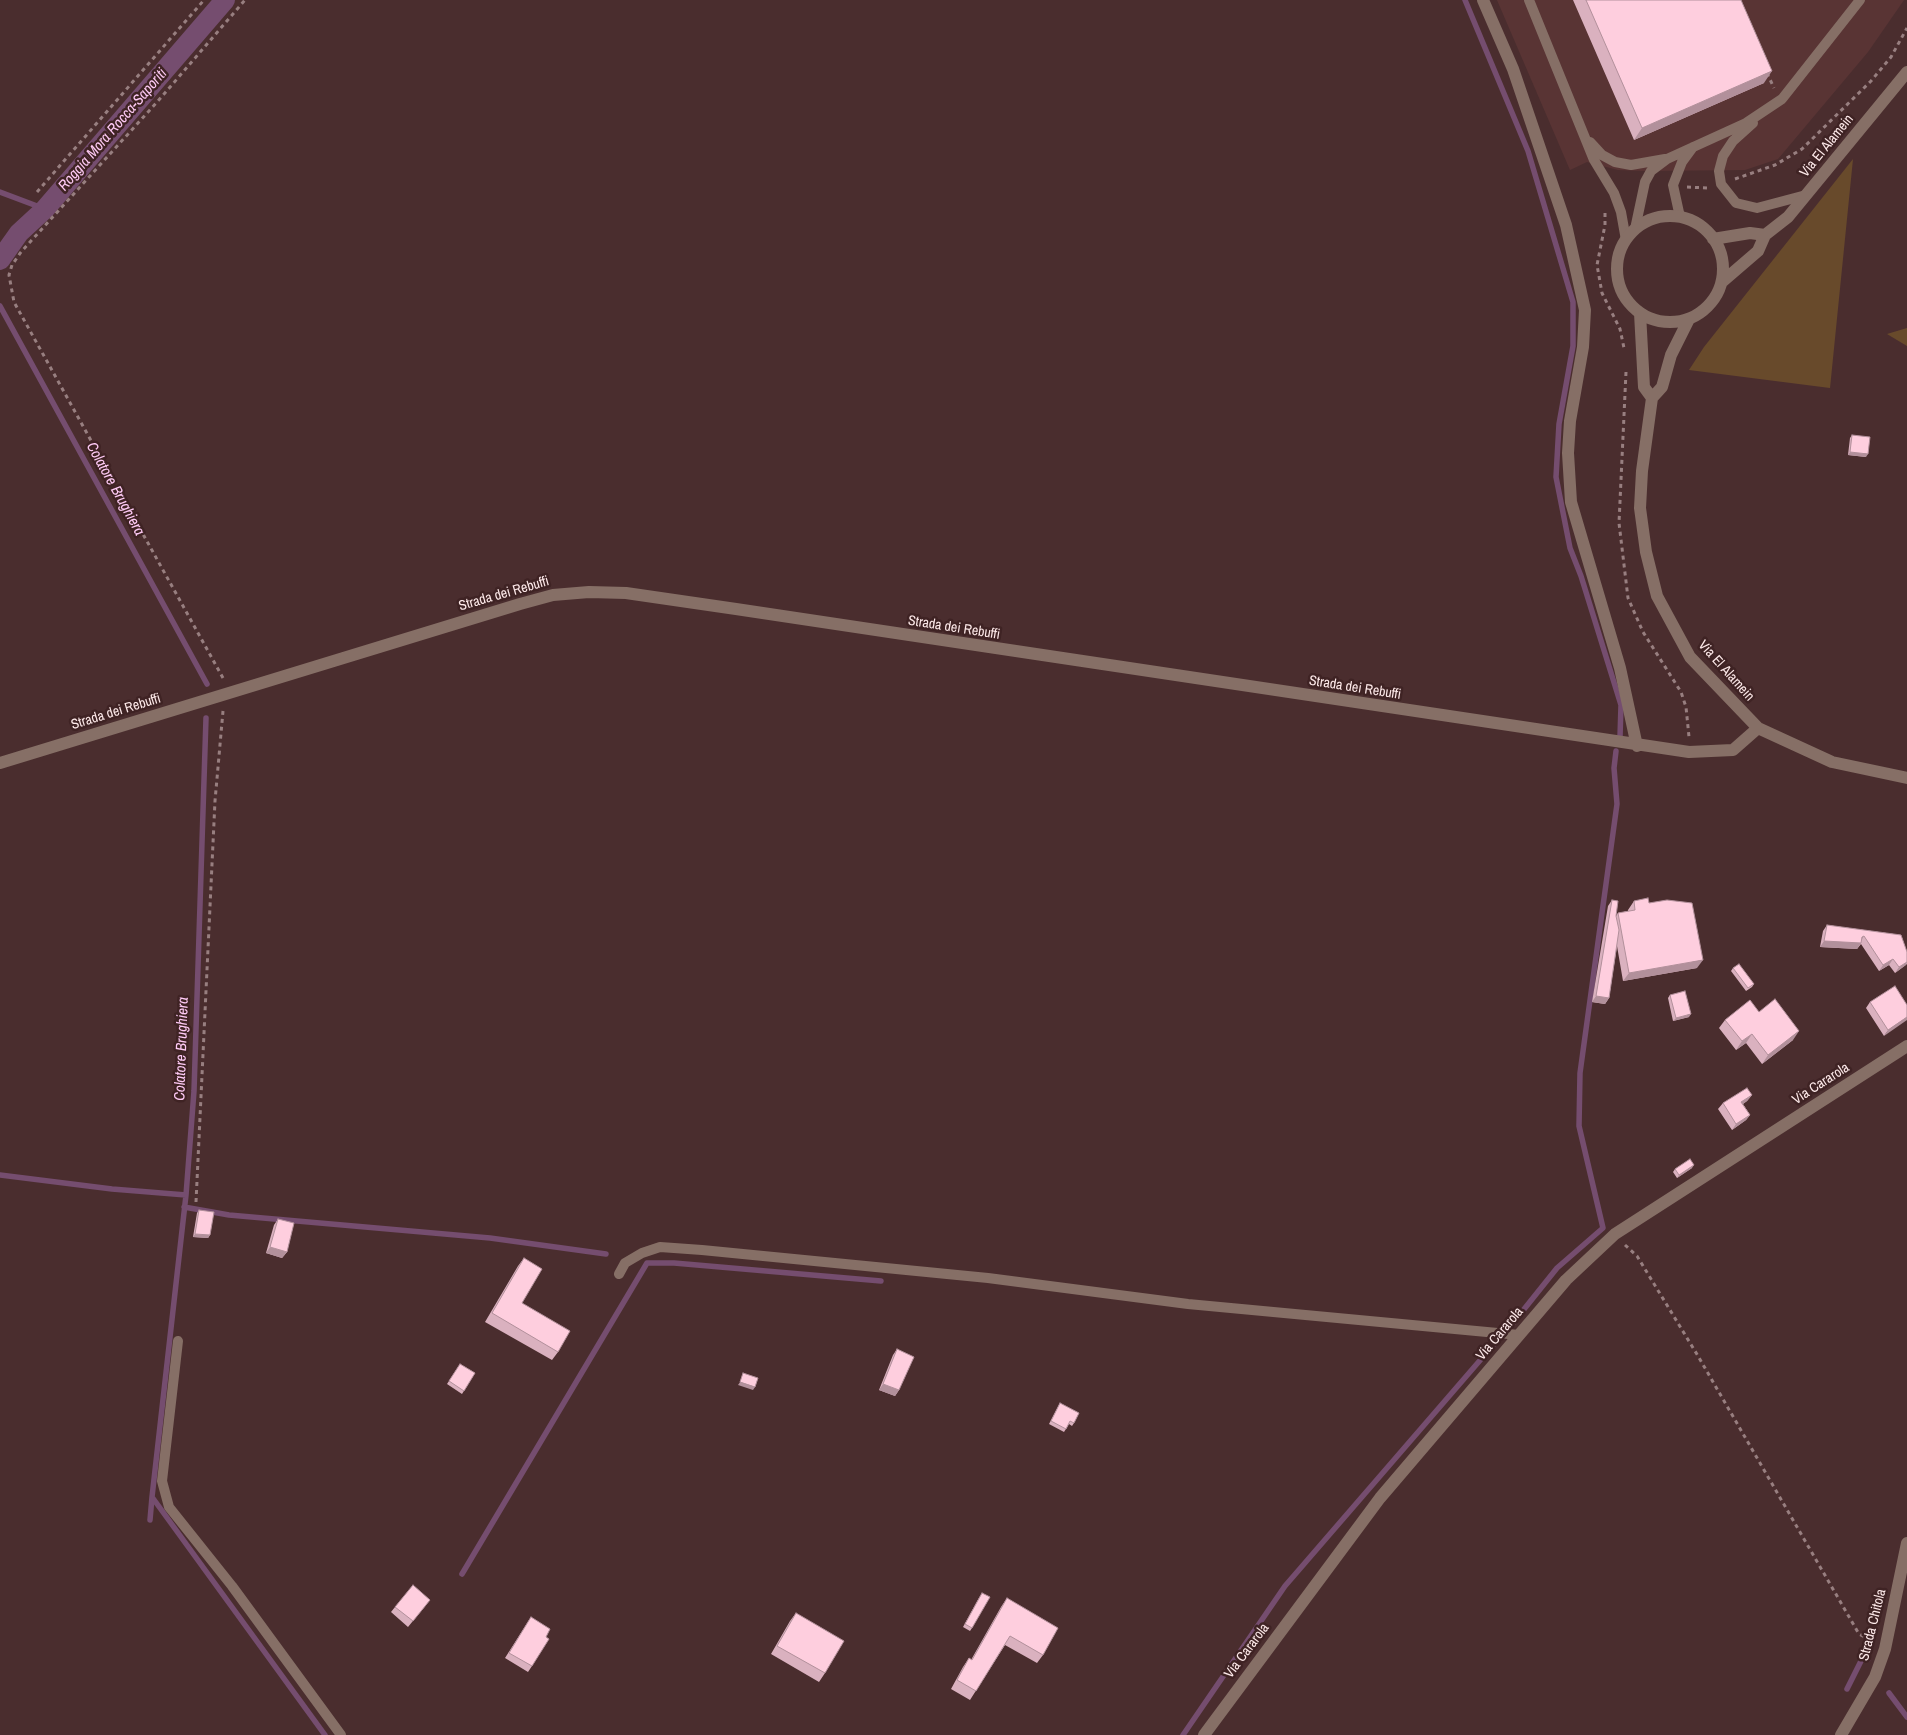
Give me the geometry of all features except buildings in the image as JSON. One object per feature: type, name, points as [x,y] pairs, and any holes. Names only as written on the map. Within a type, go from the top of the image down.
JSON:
[{"type":"street","points":[[1483,0],[1513,68],[1566,225],[1585,310],[1583,347],[1570,421],[1568,453],[1571,502],[1620,668],[1637,746]]},
{"type":"street","name":"Via El Alamein","points":[[1722,282],[1758,251],[1765,235],[1788,217],[1907,72]]},
{"type":"street","points":[[1664,217],[1680,217],[1700,226],[1713,239],[1721,257],[1722,282],[1710,305],[1689,319],[1663,322],[1640,313],[1627,299],[1618,282],[1618,257],[1626,240],[1635,230],[1651,220],[1664,217]]},
{"type":"street","points":[[1713,239],[1750,233],[1765,235]]},
{"type":"street","name":"Via El Alamein","points":[[1640,313],[1644,387],[1652,398]]},
{"type":"street","name":"Via El Alamein","points":[[1689,319],[1671,355],[1662,387],[1652,398],[1642,471],[1640,508],[1646,552],[1657,596],[1690,657],[1758,728]]},
{"type":"street","name":"Strada dei Rebuffi","points":[[0,763],[520,604],[553,595],[589,592],[626,593],[727,607],[1637,746],[1689,752],[1733,750],[1758,728]]},
{"type":"street","points":[[1758,728],[1832,762],[1907,778]]},
{"type":"street","name":"Via Cararola","points":[[1204,1735],[1380,1498],[1566,1280],[1614,1234],[1907,1046]]},
{"type":"street","name":"Strada Chitola","points":[[1841,1735],[1875,1677],[1885,1649],[1907,1543]]},
{"type":"lane","points":[[1529,0],[1594,160],[1614,193],[1621,212],[1626,240]]},
{"type":"lane","points":[[1635,230],[1645,182],[1651,171],[1667,159],[1746,123],[1782,100],[1860,0]]},
{"type":"lane","points":[[1766,111],[1733,141],[1723,156],[1719,171],[1721,184],[1736,203],[1757,208],[1806,195]]},
{"type":"lane","points":[[1583,130],[1602,155],[1615,162],[1631,165],[1667,159]]},
{"type":"lane","points":[[1680,217],[1673,185],[1682,162],[1692,147]]},
{"type":"lane","points":[[619,1274],[625,1263],[642,1252],[660,1247],[988,1278],[1188,1304],[1519,1335]]},
{"type":"lane","points":[[178,1341],[162,1481],[169,1507],[232,1586],[341,1735]]},
{"type":"path","points":[[37,192],[204,0]]},
{"type":"path","points":[[196,1202],[215,801],[221,723],[225,702],[231,692],[14,302],[9,288],[9,275],[12,265],[21,252],[158,101],[245,0]]},
{"type":"path","points":[[1673,185],[1705,189],[1775,164],[1802,149],[1871,81],[1891,57],[1907,28]]},
{"type":"path","points":[[1763,64],[1775,91]]},
{"type":"path","points":[[1614,193],[1604,208],[1605,225],[1598,265],[1602,293],[1620,329],[1625,350]]},
{"type":"path","points":[[1621,458],[1626,368]]},
{"type":"path","points":[[1614,1234],[1637,1256],[1673,1314],[1859,1634],[1885,1649]]},
{"type":"shaded area","points":[[1497,0],[1904,0],[1868,52],[1778,159],[1745,170],[1643,171],[1618,170],[1587,162],[1570,170]]},
{"type":"shaded area","points":[[1853,159],[1830,388],[1689,370],[1704,347]]},
{"type":"shaded area","points":[[1907,328],[1907,346],[1887,334]]},
{"type":"waterway","name":"Roggia Mora Rocca-Saporiti","points":[[0,260],[19,233],[45,209],[225,0]]},
{"type":"waterway","points":[[1465,0],[1528,151],[1573,302],[1573,346],[1559,424],[1556,477],[1570,548],[1581,576],[1621,705],[1620,737]]},
{"type":"waterway","points":[[0,192],[45,209]]},
{"type":"waterway","name":"Colatore Brughiera","points":[[0,306],[207,684]]},
{"type":"waterway","name":"Colatore Brughiera","points":[[0,1175],[112,1189],[186,1195],[194,1091],[206,718]]},
{"type":"waterway","points":[[1513,1323],[1557,1268],[1603,1228],[1579,1126],[1580,1073],[1617,804],[1614,768],[1616,751]]},
{"type":"waterway","points":[[186,1195],[152,1497],[325,1735]]},
{"type":"waterway","points":[[184,1207],[229,1215],[490,1238],[606,1254]]},
{"type":"waterway","points":[[462,1574],[647,1263],[674,1263],[881,1281]]},
{"type":"waterway","points":[[1183,1735],[1285,1586],[1495,1343]]},
{"type":"waterway","points":[[150,1520],[152,1497]]},
{"type":"waterway","points":[[1847,1689],[1864,1655],[1868,1659]]},
{"type":"waterway","points":[[1889,1693],[1907,1717]]}]
